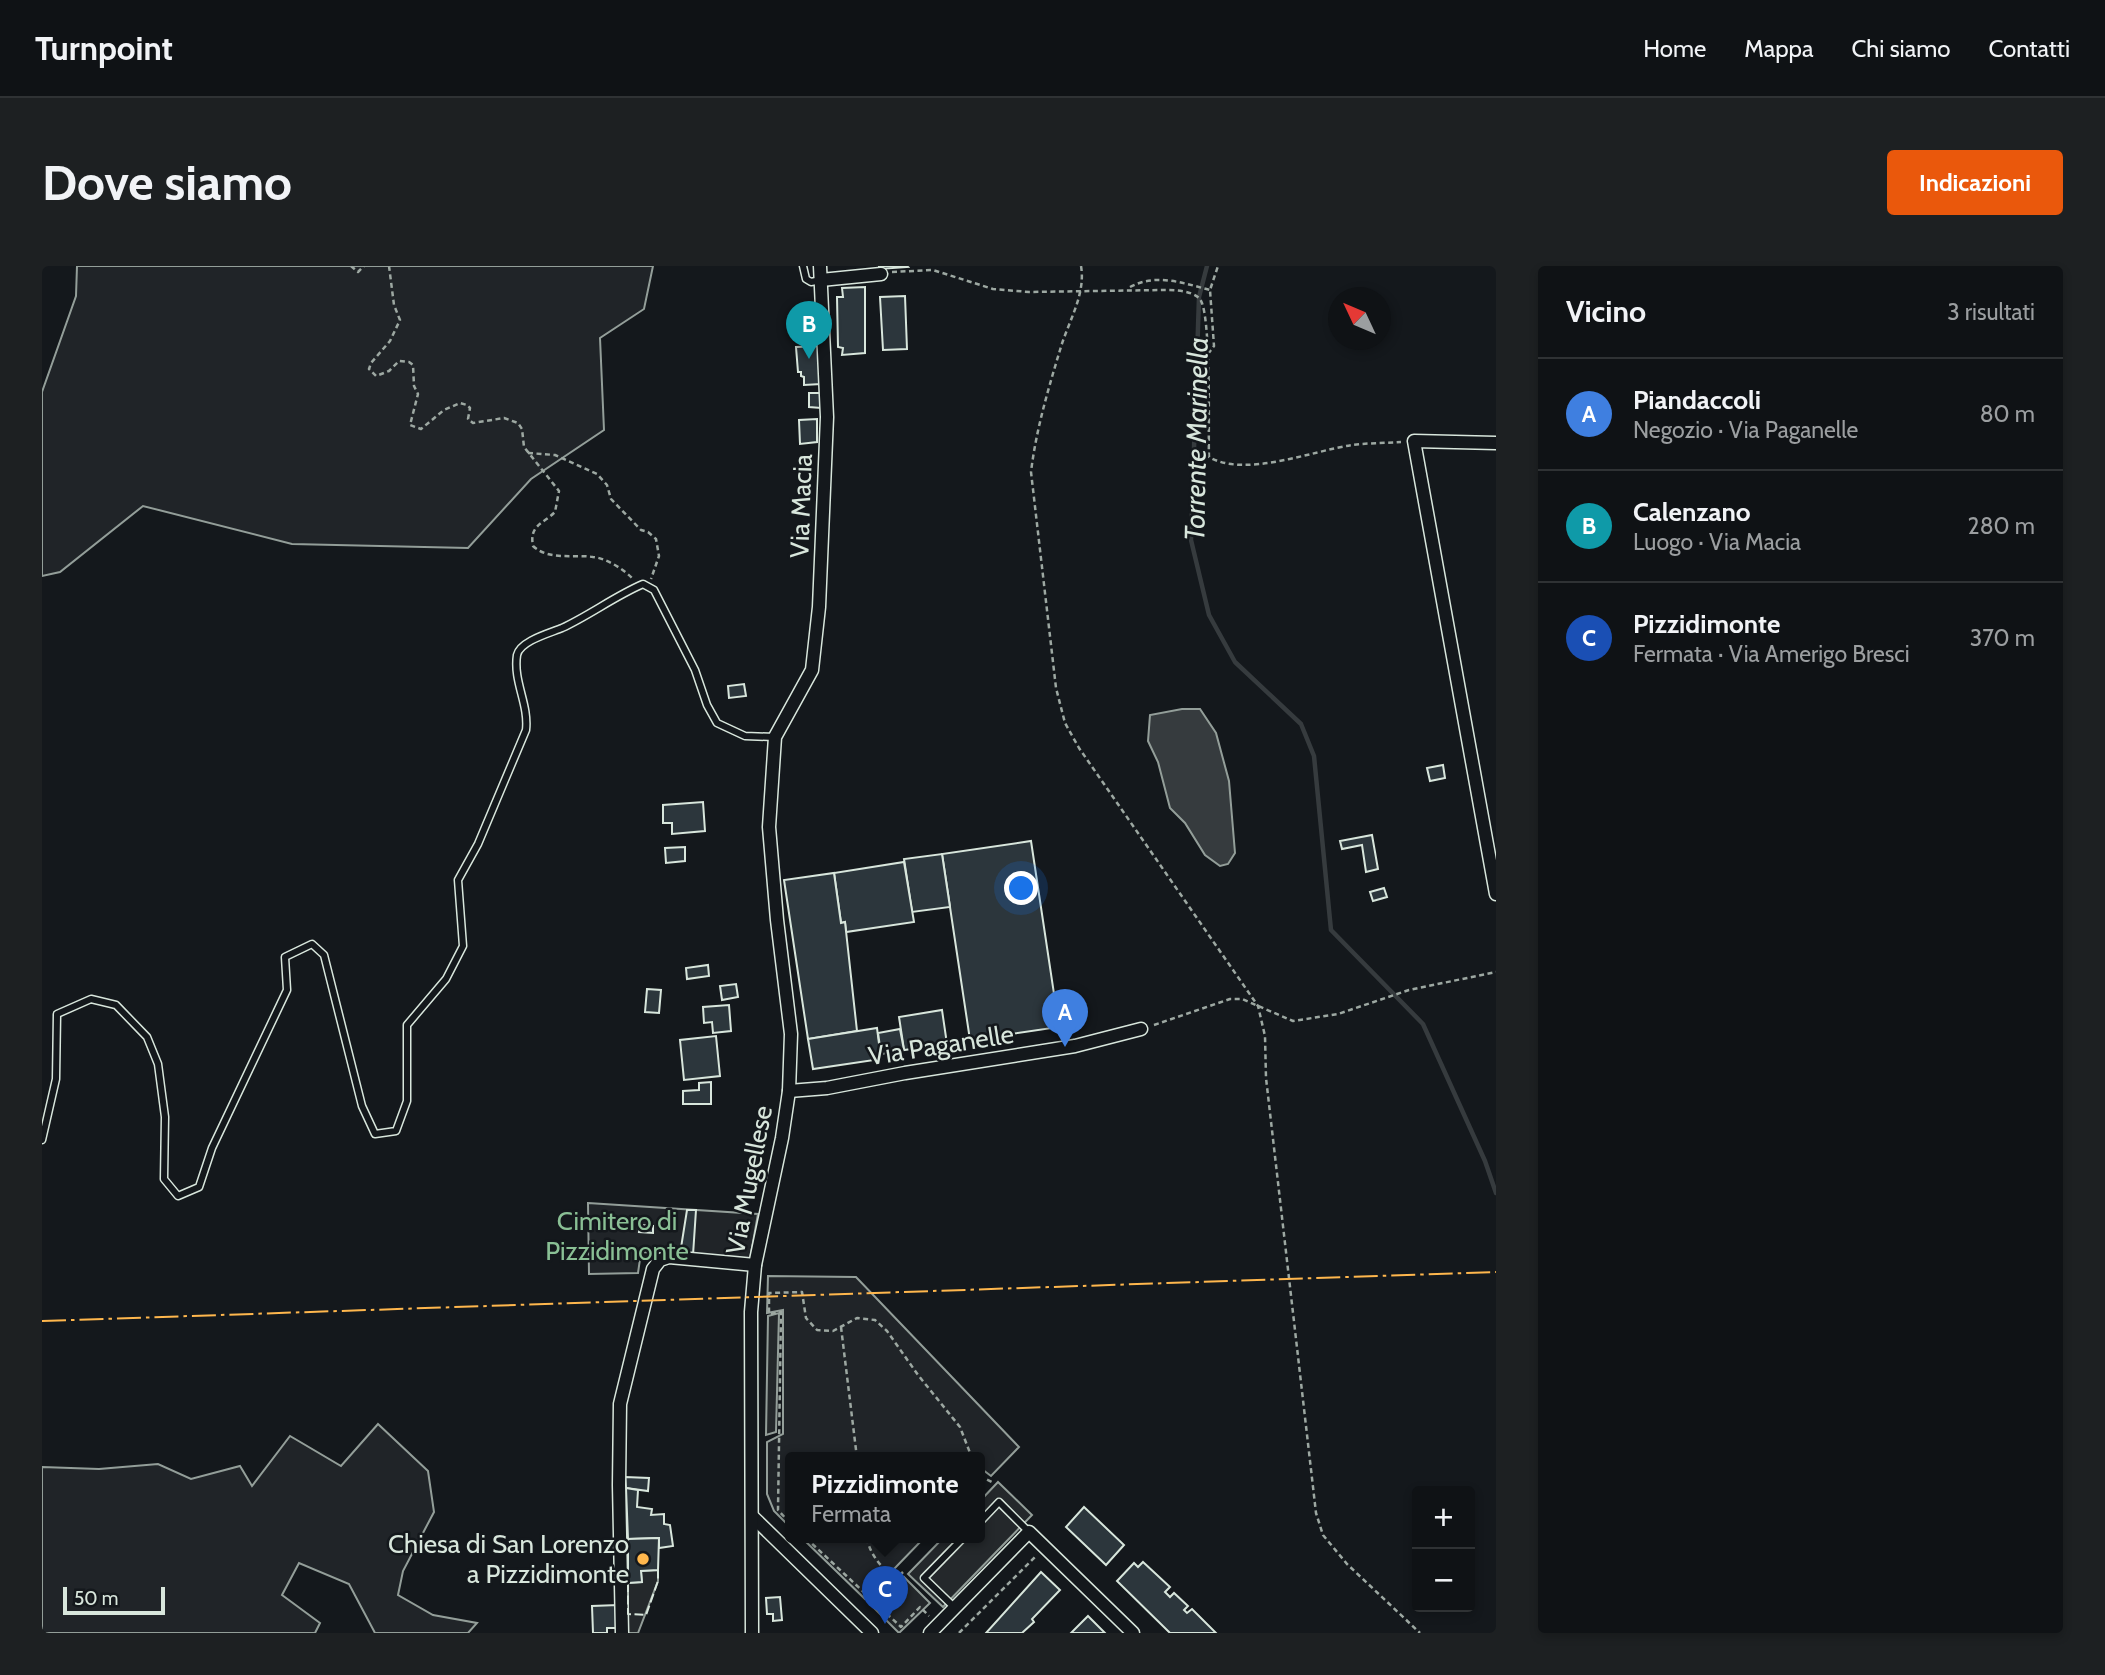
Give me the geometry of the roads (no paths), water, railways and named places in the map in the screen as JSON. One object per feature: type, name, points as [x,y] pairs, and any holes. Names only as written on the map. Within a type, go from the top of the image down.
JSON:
[{"type":"street","name":"Via Macia","points":[[775,737],[812,670],[819,607],[827,417],[820,266]]},
{"type":"street","points":[[821,280],[881,274]]},
{"type":"street","points":[[1496,443],[1414,441],[1496,894]]},
{"type":"street","name":"Via Mugellese","points":[[752,1633],[751,1312],[755,1265],[782,1138],[789,1091],[791,1034],[769,827],[775,737]]},
{"type":"street","name":"Via Paganelle","points":[[789,1091],[827,1088],[1075,1046],[1141,1029]]},
{"type":"street","points":[[622,1633],[620,1404],[653,1269],[660,1260],[669,1257],[755,1265]]},
{"type":"street","points":[[752,1517],[872,1633]]},
{"type":"street","points":[[930,1633],[1029,1532],[1133,1633]]},
{"type":"lane","points":[[803,266],[806,279],[811,282],[821,280]]},
{"type":"lane","points":[[42,1140],[56,1079],[57,1013],[91,999],[116,1005],[147,1037],[158,1064],[165,1117],[164,1179],[178,1196],[199,1186],[212,1148],[287,990],[285,957],[312,944],[324,955],[362,1105],[375,1134],[396,1131],[407,1101],[407,1025],[446,979],[463,946],[458,880],[478,844],[526,730],[527,719],[517,679],[517,654],[524,645],[644,586],[654,590],[695,670],[707,705],[717,723],[745,736],[775,737]]},
{"type":"lane","points":[[985,1516],[999,1502],[1029,1532]]},
{"type":"lane","points":[[955,1608],[924,1578],[958,1543]]},
{"type":"waterway","name":"Torrente Marinella","points":[[1207,266],[1199,297],[1191,540],[1209,615],[1235,662],[1301,724],[1314,756],[1331,930],[1423,1024],[1485,1161],[1496,1193]]},
{"type":"place","name":"Calenzano","points":[[809,359]]},
{"type":"place","name":"Piandaccoli","points":[[1065,1047]]},
{"type":"place","name":"Chiesa di San Lorenzo a Pizzidimonte","points":[[643,1559]]},
{"type":"place","name":"Pizzidimonte","points":[[885,1624]]},
{"type":"park label","name":"Cimitero di Pizzidimonte","points":[[617,1236]]}]
